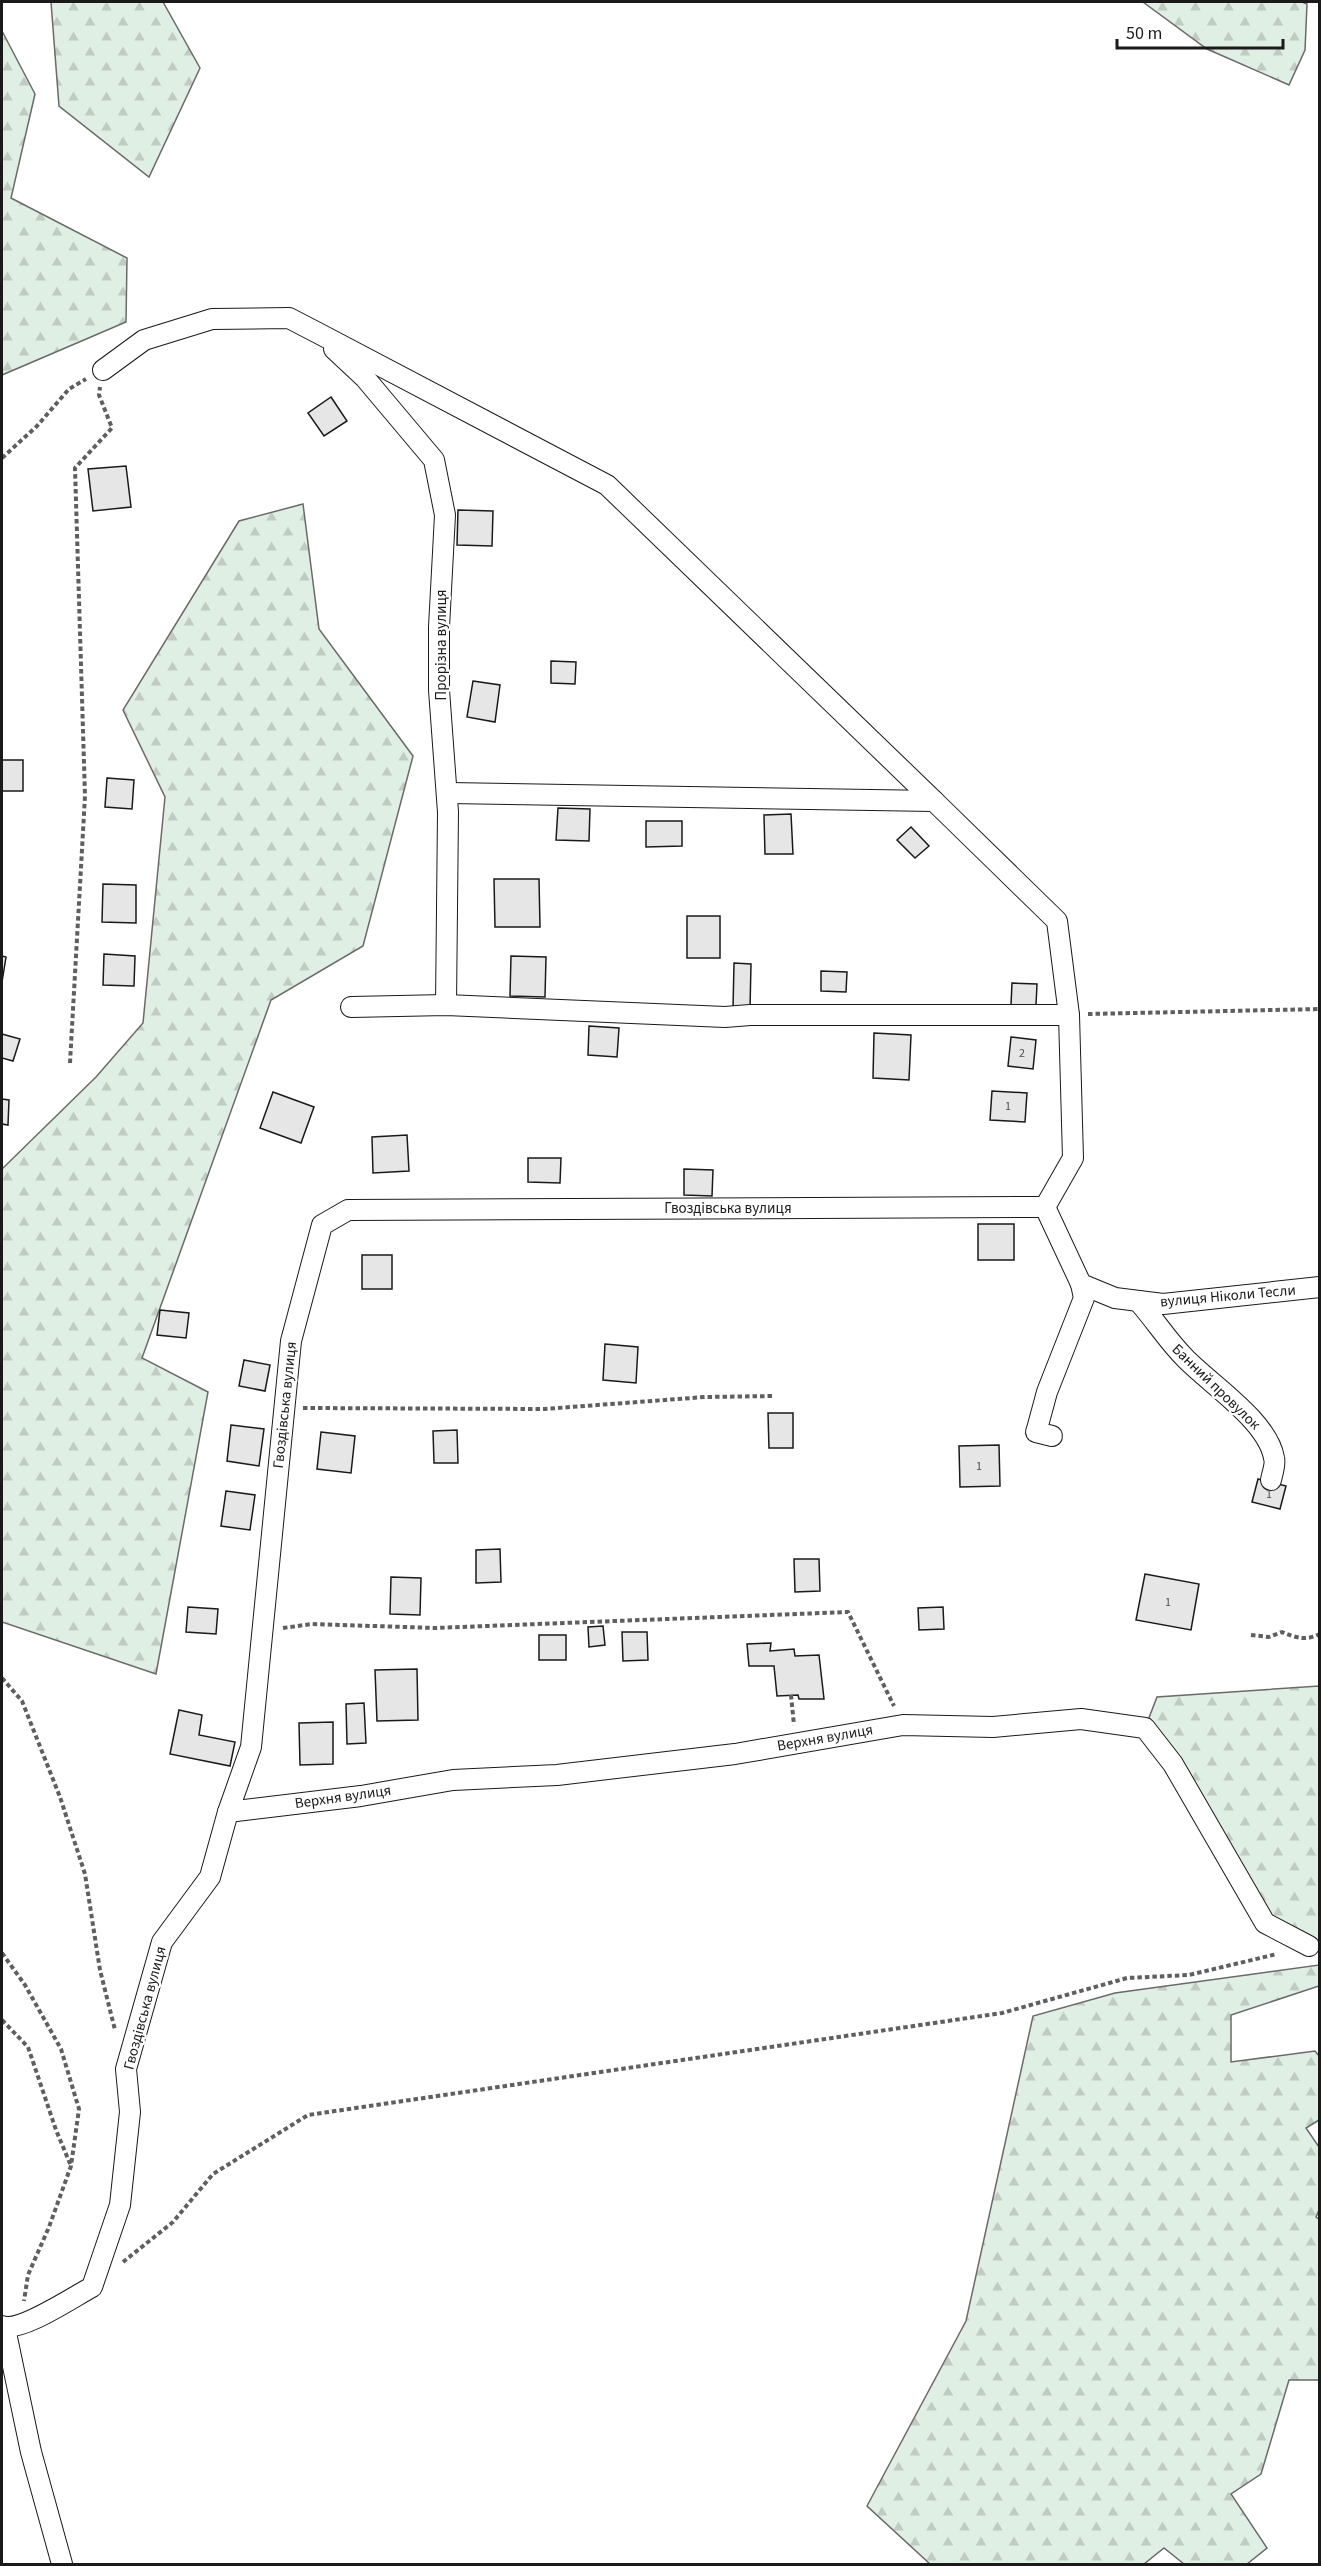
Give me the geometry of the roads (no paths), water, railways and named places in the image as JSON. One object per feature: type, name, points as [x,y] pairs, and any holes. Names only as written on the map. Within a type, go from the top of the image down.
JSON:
[{"type":"street","points":[[103,370],[144,340],[212,319],[289,318],[608,485],[1057,921],[1069,1014],[1073,1158],[1046,1204],[1081,1284],[1084,1299],[1047,1392],[1045,1433]]},
{"type":"street","name":"Прорізна вулиця","points":[[316,332],[364,378],[434,460],[445,515],[439,627],[439,690],[447,793],[446,1005]]},
{"type":"street","points":[[447,793],[934,801]]},
{"type":"street","points":[[351,1006],[446,1005],[726,1017],[785,1014],[1069,1014]]},
{"type":"street","name":"Гвоздівська вулиця","points":[[9,2326],[92,2287],[120,2205],[130,2112],[126,2068],[162,1942],[210,1877],[228,1812],[251,1748],[291,1341],[322,1225],[348,1210],[1046,1204]]},
{"type":"street","name":"вулиця Ніколи Тесли","points":[[1081,1284],[1114,1298],[1163,1304],[1320,1287]]},
{"type":"street","name":"Банний провулок","points":[[1138,1301],[1167,1340],[1243,1410],[1263,1433],[1275,1458],[1271,1480]]},
{"type":"street","name":"Верхня вулиця","points":[[228,1812],[361,1796],[453,1780],[557,1775],[735,1754],[903,1725],[993,1727],[1081,1719],[1144,1728],[1173,1764],[1265,1923],[1309,1946]]},
{"type":"street","points":[[9,2326],[31,2452],[62,2565]]}]
